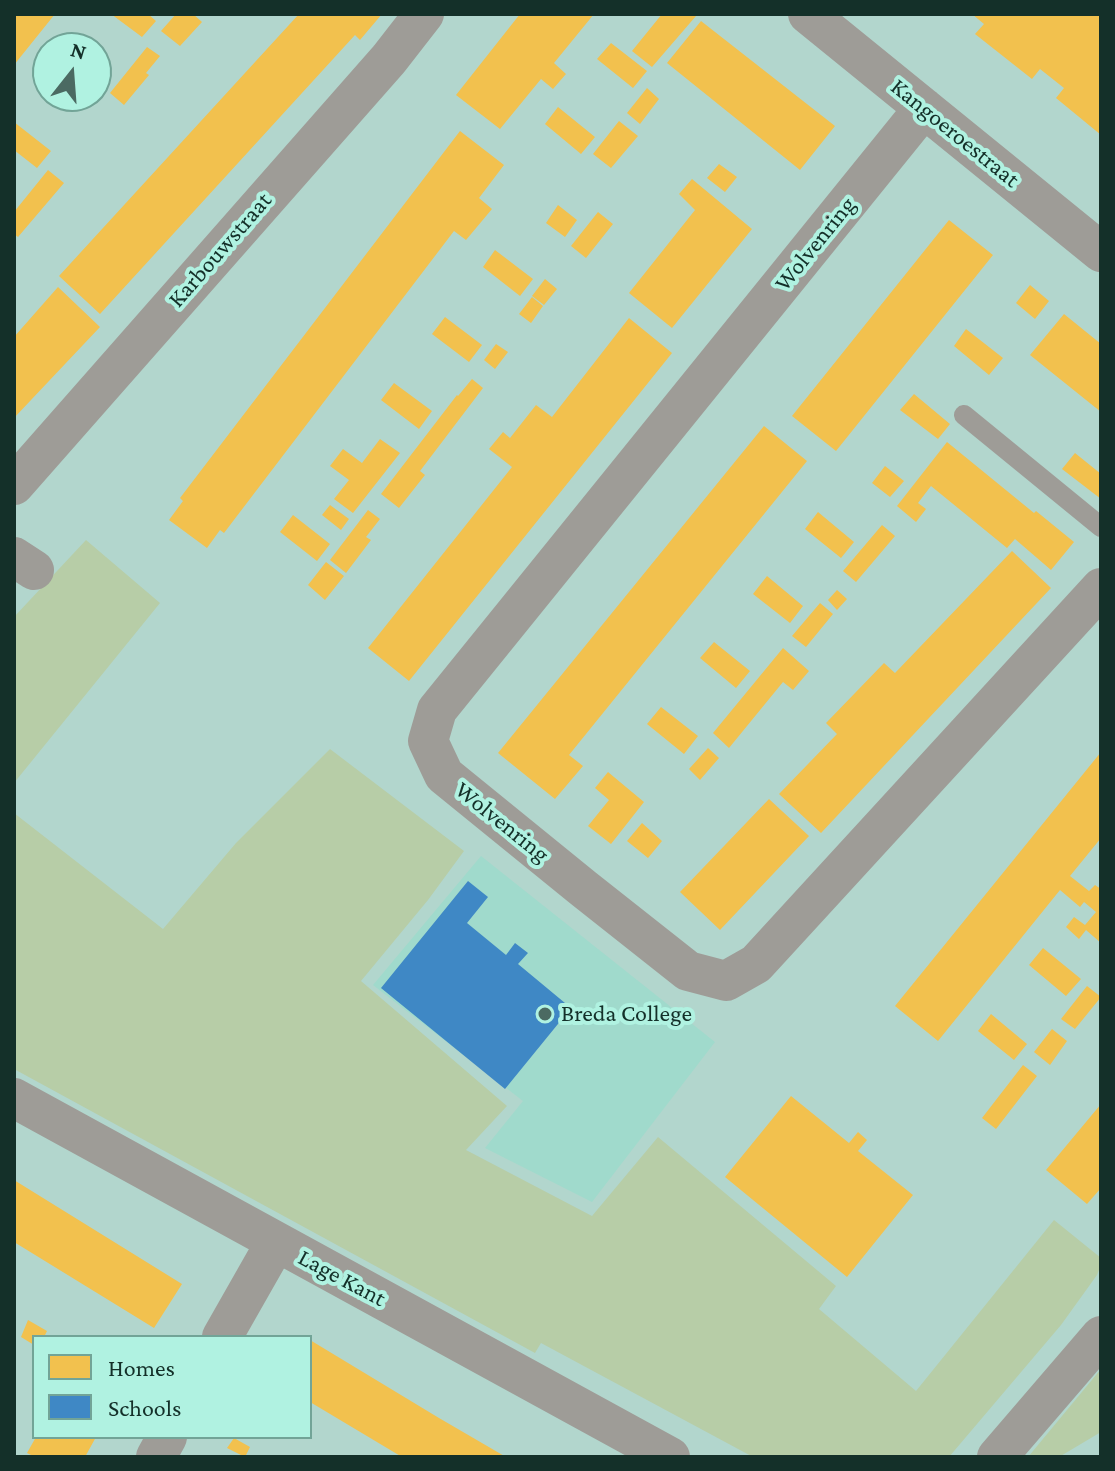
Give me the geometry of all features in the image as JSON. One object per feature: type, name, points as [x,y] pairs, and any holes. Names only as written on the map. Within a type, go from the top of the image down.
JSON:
[{"type":"street","name":"Karbouwstraat","points":[[14,485],[389,59],[424,14]]},
{"type":"street","name":"Kangoeroestraat","points":[[808,14],[1101,252]]},
{"type":"street","name":"Wolvenring","points":[[924,108],[437,710],[428,741],[444,775],[583,888],[688,971],[726,981],[756,964],[1101,588]]},
{"type":"street","name":"Lage Kant","points":[[14,1098],[651,1452]]},
{"type":"street","points":[[223,1335],[276,1242]]},
{"type":"street","points":[[997,1457],[1101,1336]]},
{"type":"street","points":[[156,1457],[166,1439]]},
{"type":"lane","points":[[964,415],[1101,527]]},
{"type":"shaded area","points":[[86,540],[160,603],[14,783],[14,617]]},
{"type":"shaded area","points":[[330,749],[464,851],[361,981],[507,1106],[466,1150],[592,1216],[658,1137],[836,1286],[819,1309],[916,1391],[1054,1220],[1101,1258],[1097,1275],[1061,1325],[949,1457],[753,1457],[541,1343],[535,1353],[14,1069],[14,813],[163,929],[236,843]]},
{"type":"shaded area","name":"Breda College","points":[[481,856],[715,1042],[592,1202],[485,1148],[523,1101],[373,985]]},
{"type":"shaded area","points":[[1101,1369],[1101,1432],[1059,1457],[1028,1457]]},
{"type":"building: Homes","points":[[14,14],[55,14],[41,32],[32,32],[32,43],[14,65]]},
{"type":"building: Homes","points":[[111,14],[148,14],[156,21],[142,37]]},
{"type":"building: Homes","points":[[176,14],[193,14],[202,22],[180,46],[161,31]]},
{"type":"building: Homes","points":[[299,14],[382,14],[360,40],[355,35],[100,314],[59,276]]},
{"type":"building: Homes","points":[[520,14],[594,14],[554,63],[566,74],[553,89],[541,79],[500,129],[456,95]]},
{"type":"building: Homes","points":[[662,14],[696,16],[652,67],[632,51]]},
{"type":"building: Homes","points":[[972,14],[1101,14],[1101,135],[1056,98],[1064,88],[1040,69],[1032,79],[975,34],[984,24]]},
{"type":"building: Homes","points":[[701,21],[835,126],[800,170],[667,63]]},
{"type":"building: Homes","points":[[611,43],[647,71],[633,88],[597,59]]},
{"type":"building: Homes","points":[[147,47],[160,56],[124,105],[112,95],[112,91]]},
{"type":"building: Homes","points":[[647,88],[659,99],[640,124],[627,113]]},
{"type":"building: Homes","points":[[558,107],[595,137],[581,154],[545,124]]},
{"type":"building: Homes","points":[[619,121],[638,136],[611,168],[593,154]]},
{"type":"building: Homes","points":[[14,122],[51,151],[37,168],[14,150]]},
{"type":"building: Homes","points":[[460,131],[504,165],[479,198],[492,209],[466,240],[454,231],[224,533],[220,530],[207,548],[169,520],[183,501],[180,498]]},
{"type":"building: Homes","points":[[719,164],[737,177],[725,192],[707,178]]},
{"type":"building: Homes","points":[[48,170],[64,183],[18,237],[14,234],[14,212]]},
{"type":"building: Homes","points":[[692,179],[752,229],[672,328],[629,293],[695,210],[679,194]]},
{"type":"building: Homes","points":[[558,205],[577,220],[565,237],[546,223]]},
{"type":"building: Homes","points":[[598,212],[613,224],[586,258],[571,246]]},
{"type":"building: Homes","points":[[949,220],[993,255],[836,451],[792,416]]},
{"type":"building: Homes","points":[[495,250],[533,279],[520,296],[483,267]]},
{"type":"building: Homes","points":[[545,279],[557,289],[544,305],[532,296]]},
{"type":"building: Homes","points":[[1030,285],[1049,301],[1035,319],[1016,303]]},
{"type":"building: Homes","points":[[58,287],[100,327],[14,418],[14,337]]},
{"type":"building: Homes","points":[[532,297],[543,306],[531,323],[519,314]]},
{"type":"building: Homes","points":[[1064,314],[1101,344],[1101,412],[1030,355]]},
{"type":"building: Homes","points":[[445,317],[482,345],[469,362],[432,334]]},
{"type":"building: Homes","points":[[629,318],[672,353],[409,681],[368,648],[512,467],[489,449],[503,432],[510,438],[536,405],[552,417]]},
{"type":"building: Homes","points":[[966,329],[1003,358],[989,375],[954,346]]},
{"type":"building: Homes","points":[[496,344],[508,352],[495,369],[484,360]]},
{"type":"building: Homes","points":[[472,379],[483,388],[420,471],[425,475],[399,508],[381,494]]},
{"type":"building: Homes","points":[[394,383],[432,411],[419,429],[381,400]]},
{"type":"building: Homes","points":[[914,394],[950,424],[938,439],[900,410]]},
{"type":"building: Homes","points":[[764,426],[807,461],[569,755],[583,766],[555,799],[498,753]]},
{"type":"building: Homes","points":[[380,439],[400,453],[353,513],[334,499],[349,480],[330,466],[343,449],[362,463]]},
{"type":"building: Homes","points":[[947,442],[1074,542],[1051,570],[1015,539],[1007,548],[931,486],[918,503],[926,509],[916,522],[897,506]]},
{"type":"building: Homes","points":[[1075,453],[1101,474],[1101,499],[1062,469]]},
{"type":"building: Homes","points":[[885,466],[904,481],[890,497],[872,483]]},
{"type":"building: Homes","points":[[330,505],[349,519],[341,530],[322,515]]},
{"type":"building: Homes","points":[[368,510],[380,519],[366,537],[371,540],[346,573],[330,560]]},
{"type":"building: Homes","points":[[818,512],[854,542],[841,558],[805,529]]},
{"type":"building: Homes","points":[[293,515],[330,544],[317,561],[280,532]]},
{"type":"building: Homes","points":[[882,525],[895,536],[856,582],[843,571]]},
{"type":"building: Homes","points":[[1012,551],[1051,588],[821,833],[779,794],[837,734],[826,723],[884,663],[895,673]]},
{"type":"building: Homes","points":[[326,562],[344,576],[325,600],[308,585]]},
{"type":"building: Homes","points":[[767,576],[803,606],[790,623],[753,594]]},
{"type":"building: Homes","points":[[837,590],[847,599],[837,610],[828,600]]},
{"type":"building: Homes","points":[[820,603],[833,614],[806,647],[792,636]]},
{"type":"building: Homes","points":[[714,642],[750,671],[736,688],[700,658]]},
{"type":"building: Homes","points":[[783,648],[809,671],[793,690],[783,682],[729,748],[713,733]]},
{"type":"building: Homes","points":[[661,707],[698,736],[684,754],[647,724]]},
{"type":"building: Homes","points":[[708,748],[719,758],[700,780],[689,769]]},
{"type":"building: Homes","points":[[1101,752],[1101,838],[1070,876],[1089,891],[1095,885],[1101,889],[1101,943],[1086,930],[1079,939],[1066,927],[1074,917],[1085,925],[1096,912],[1084,902],[1080,907],[1060,890],[938,1041],[895,1006]]},
{"type":"building: Homes","points":[[608,772],[644,802],[611,844],[588,826],[609,800],[595,788]]},
{"type":"building: Homes","points":[[769,799],[809,836],[720,930],[680,892]]},
{"type":"building: Homes","points":[[642,823],[662,841],[648,858],[627,841]]},
{"type":"building: Homes","points":[[1043,948],[1081,979],[1066,996],[1029,965]]},
{"type":"building: Homes","points":[[1087,986],[1101,997],[1075,1029],[1061,1019]]},
{"type":"building: Homes","points":[[991,1014],[1027,1044],[1014,1060],[978,1031]]},
{"type":"building: Homes","points":[[1052,1029],[1067,1041],[1050,1065],[1034,1052]]},
{"type":"building: Homes","points":[[1023,1065],[1037,1076],[996,1129],[982,1118]]},
{"type":"building: Homes","points":[[791,1096],[849,1143],[858,1132],[867,1140],[858,1151],[913,1195],[847,1277],[725,1177]]},
{"type":"building: Homes","points":[[1101,1104],[1101,1188],[1087,1204],[1046,1170]]},
{"type":"building: Homes","points":[[14,1180],[182,1284],[154,1328],[14,1242]]},
{"type":"building: Homes","points":[[28,1320],[47,1331],[45,1335],[32,1335],[32,1344],[21,1337]]},
{"type":"building: Homes","points":[[312,1341],[506,1457],[402,1457],[312,1403]]},
{"type":"building: Homes","points":[[35,1439],[95,1439],[85,1457],[35,1457],[27,1453]]},
{"type":"building: Homes","points":[[233,1439],[250,1447],[245,1457],[227,1448]]},
{"type":"building: Schools","points":[[468,881],[488,897],[467,923],[506,955],[515,943],[528,953],[518,964],[571,1008],[505,1089],[381,988]]},
{"type":"place","name":"Breda College","points":[[545,1014]]}]
